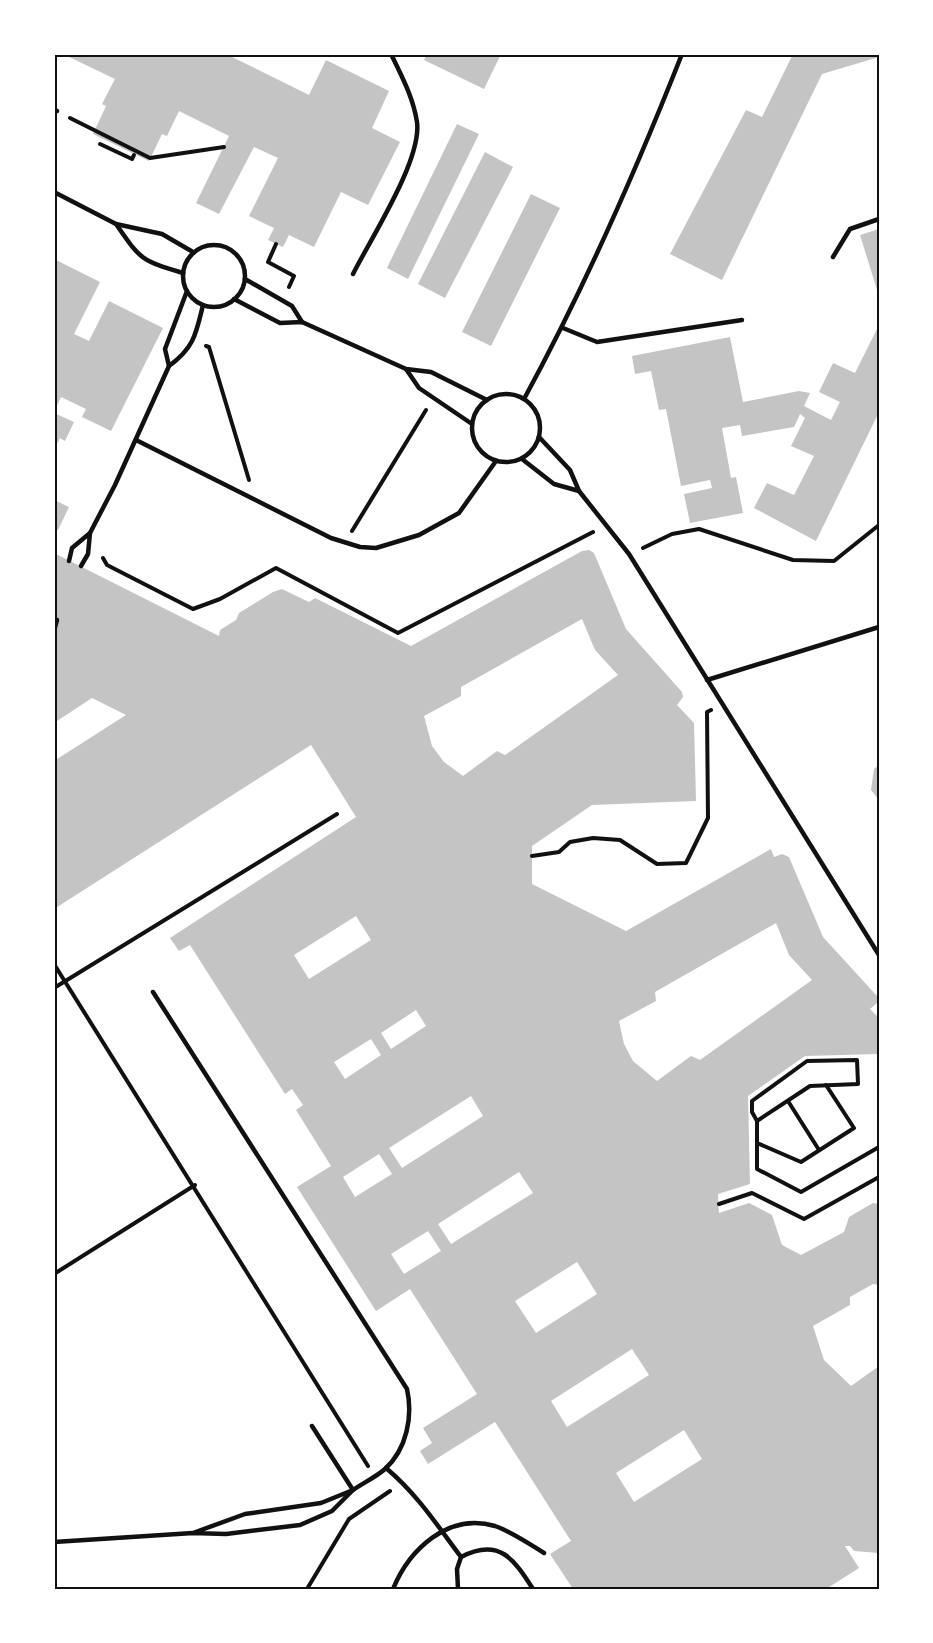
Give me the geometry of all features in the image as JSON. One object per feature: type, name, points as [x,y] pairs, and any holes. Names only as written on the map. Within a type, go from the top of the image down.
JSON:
[{"type":"lane","points":[[353,274],[414,154],[417,125],[411,94],[391,54]]},
{"type":"lane","points":[[524,399],[563,328],[636,170],[682,54]]},
{"type":"lane","points":[[54,192],[116,224],[162,234],[193,252]]},
{"type":"lane","points":[[833,257],[850,229],[879,219]]},
{"type":"lane","points":[[116,224],[137,254],[147,262],[183,273]]},
{"type":"lane","points":[[169,366],[165,349],[187,291],[183,273],[186,262],[193,252],[204,246],[216,245],[228,248],[238,256],[243,267],[244,279],[241,291],[234,299],[224,305],[203,305],[187,291]]},
{"type":"lane","points":[[244,279],[292,306],[302,322]]},
{"type":"lane","points":[[234,299],[280,323],[302,322],[406,369],[431,372],[487,400]]},
{"type":"lane","points":[[81,566],[88,554],[90,533],[136,440],[169,366],[180,358],[194,340],[203,305]]},
{"type":"lane","points":[[563,328],[597,342],[742,320]]},
{"type":"lane","points":[[406,369],[419,388],[472,424]]},
{"type":"lane","points":[[509,394],[524,399],[537,415],[539,436],[530,453],[522,459],[496,461],[487,457],[475,442],[472,424],[478,409],[487,400],[497,395],[509,394]]},
{"type":"lane","points":[[539,436],[570,470],[579,490],[629,554],[879,955]]},
{"type":"lane","points":[[136,440],[344,543],[376,548],[419,535],[441,524],[466,506],[496,461]]},
{"type":"lane","points":[[522,459],[554,484],[579,490]]},
{"type":"lane","points":[[69,561],[72,548],[90,533]]},
{"type":"lane","points":[[54,631],[57,620]]},
{"type":"lane","points":[[707,680],[879,627]]},
{"type":"lane","points":[[153,992],[407,1389],[410,1406],[408,1428],[386,1468],[353,1490],[321,1503],[245,1514],[193,1533]]},
{"type":"lane","points":[[312,1426],[353,1490]]},
{"type":"lane","points":[[386,1468],[426,1506],[461,1557]]},
{"type":"lane","points":[[54,1542],[193,1533],[226,1534],[300,1526],[332,1511],[353,1490]]},
{"type":"lane","points":[[393,1589],[412,1555],[442,1531],[466,1524],[493,1525],[518,1536],[544,1553]]},
{"type":"lane","points":[[458,1589],[457,1569],[461,1557],[474,1550],[498,1550],[515,1562],[533,1589]]},
{"type":"path","points":[[56,111],[150,158],[224,147]]},
{"type":"path","points":[[99,144],[132,159],[135,155]]},
{"type":"path","points":[[276,244],[268,262],[294,276]]},
{"type":"path","points":[[209,347],[256,501]]},
{"type":"path","points":[[344,543],[434,398]]},
{"type":"path","points":[[107,565],[193,609],[220,599],[276,568],[398,633],[607,524]]},
{"type":"path","points":[[629,554],[672,534],[699,529],[793,560],[834,561],[879,525]]},
{"type":"path","points":[[532,856],[559,852],[570,842],[593,838],[620,840],[657,864],[686,863],[708,818],[707,712],[722,703]]},
{"type":"path","points":[[54,988],[337,814]]},
{"type":"path","points":[[54,964],[195,1185],[386,1494]]},
{"type":"path","points":[[757,1121],[810,1086],[858,1084],[857,1060],[807,1061],[752,1101],[752,1112],[757,1121],[757,1169],[801,1191],[879,1147]]},
{"type":"path","points":[[758,1143],[801,1162],[854,1128],[826,1085]]},
{"type":"path","points":[[788,1101],[819,1150]]},
{"type":"path","points":[[719,1204],[752,1193],[804,1219],[879,1176]]},
{"type":"path","points":[[54,1274],[195,1185]]},
{"type":"path","points":[[307,1589],[349,1519],[403,1482]]},
{"type":"building","points":[[63,54],[226,54],[309,95],[326,60],[389,91],[372,128],[400,142],[368,205],[341,192],[314,247],[289,235],[283,247],[268,240],[274,228],[249,216],[278,158],[254,147],[219,214],[196,203],[229,136],[179,111],[167,136],[162,134],[149,161],[93,134],[106,106],[102,104],[115,79]]},
{"type":"building","points":[[427,54],[501,54],[484,89],[424,60]]},
{"type":"building","points":[[793,54],[879,54],[879,57],[822,74],[722,280],[670,254],[746,110],[762,117]]},
{"type":"building","points":[[457,124],[479,134],[408,279],[387,268]]},
{"type":"building","points":[[485,152],[513,167],[445,298],[418,284]]},
{"type":"building","points":[[531,194],[560,208],[491,346],[462,332]]},
{"type":"building","points":[[879,229],[879,293],[878,293],[860,235]]},
{"type":"building","points":[[54,259],[100,282],[74,334],[89,341],[109,301],[163,328],[111,431],[82,417],[86,409],[61,397],[54,412]]},
{"type":"building","points":[[879,325],[879,412],[816,541],[754,508],[767,483],[794,495],[814,456],[791,446],[805,418],[800,414],[794,427],[742,436],[740,425],[722,428],[731,478],[736,477],[743,513],[690,523],[684,494],[712,488],[710,480],[681,486],[666,409],[659,410],[651,371],[635,374],[632,356],[730,337],[743,402],[799,391],[810,393],[804,406],[831,420],[840,402],[819,392],[833,363],[855,373]]},
{"type":"building","points":[[54,413],[74,422],[65,441],[60,438],[54,450]]},
{"type":"building","points":[[54,500],[69,507],[58,530],[54,528]]},
{"type":"building","points":[[589,550],[594,553],[626,629],[682,692],[683,697],[677,705],[694,723],[696,801],[592,805],[532,846],[532,884],[626,931],[771,849],[774,857],[782,854],[789,857],[823,937],[877,996],[877,1003],[870,1009],[878,1017],[879,1054],[805,1056],[748,1096],[750,1184],[718,1194],[719,1213],[749,1203],[772,1215],[782,1245],[801,1255],[844,1232],[849,1217],[873,1203],[879,1204],[879,1285],[873,1284],[850,1297],[850,1305],[813,1326],[824,1360],[851,1386],[879,1366],[879,1553],[854,1551],[850,1546],[845,1546],[859,1568],[826,1589],[573,1589],[550,1554],[571,1541],[495,1422],[428,1464],[420,1451],[432,1443],[423,1428],[477,1394],[410,1289],[376,1311],[297,1187],[331,1166],[296,1110],[303,1105],[292,1089],[285,1094],[190,945],[179,951],[170,938],[356,817],[311,745],[54,909],[54,761],[126,715],[92,698],[54,723],[54,553],[219,636],[220,630],[236,620],[239,613],[282,589],[309,602],[315,598],[411,646],[582,551]],"holes":[[[582,619],[595,650],[618,675],[505,755],[497,751],[463,776],[444,762],[432,746],[424,716],[461,696],[461,687]],[[356,916],[371,940],[309,979],[294,955]],[[776,923],[789,955],[812,980],[700,1060],[691,1056],[657,1081],[633,1061],[624,1044],[619,1021],[656,1001],[655,992]],[[416,1010],[426,1026],[391,1049],[381,1033]],[[371,1039],[381,1055],[345,1079],[334,1062]],[[471,1096],[483,1116],[402,1168],[389,1148]],[[379,1154],[392,1174],[355,1197],[343,1177]],[[519,1172],[533,1193],[451,1244],[438,1224]],[[428,1231],[441,1251],[404,1274],[391,1254]],[[577,1262],[597,1294],[536,1333],[515,1301]],[[632,1349],[649,1375],[567,1427],[551,1401]],[[684,1430],[702,1459],[634,1502],[616,1473]]]},
{"type":"building","points":[[879,765],[879,800],[871,790],[874,769]]}]
